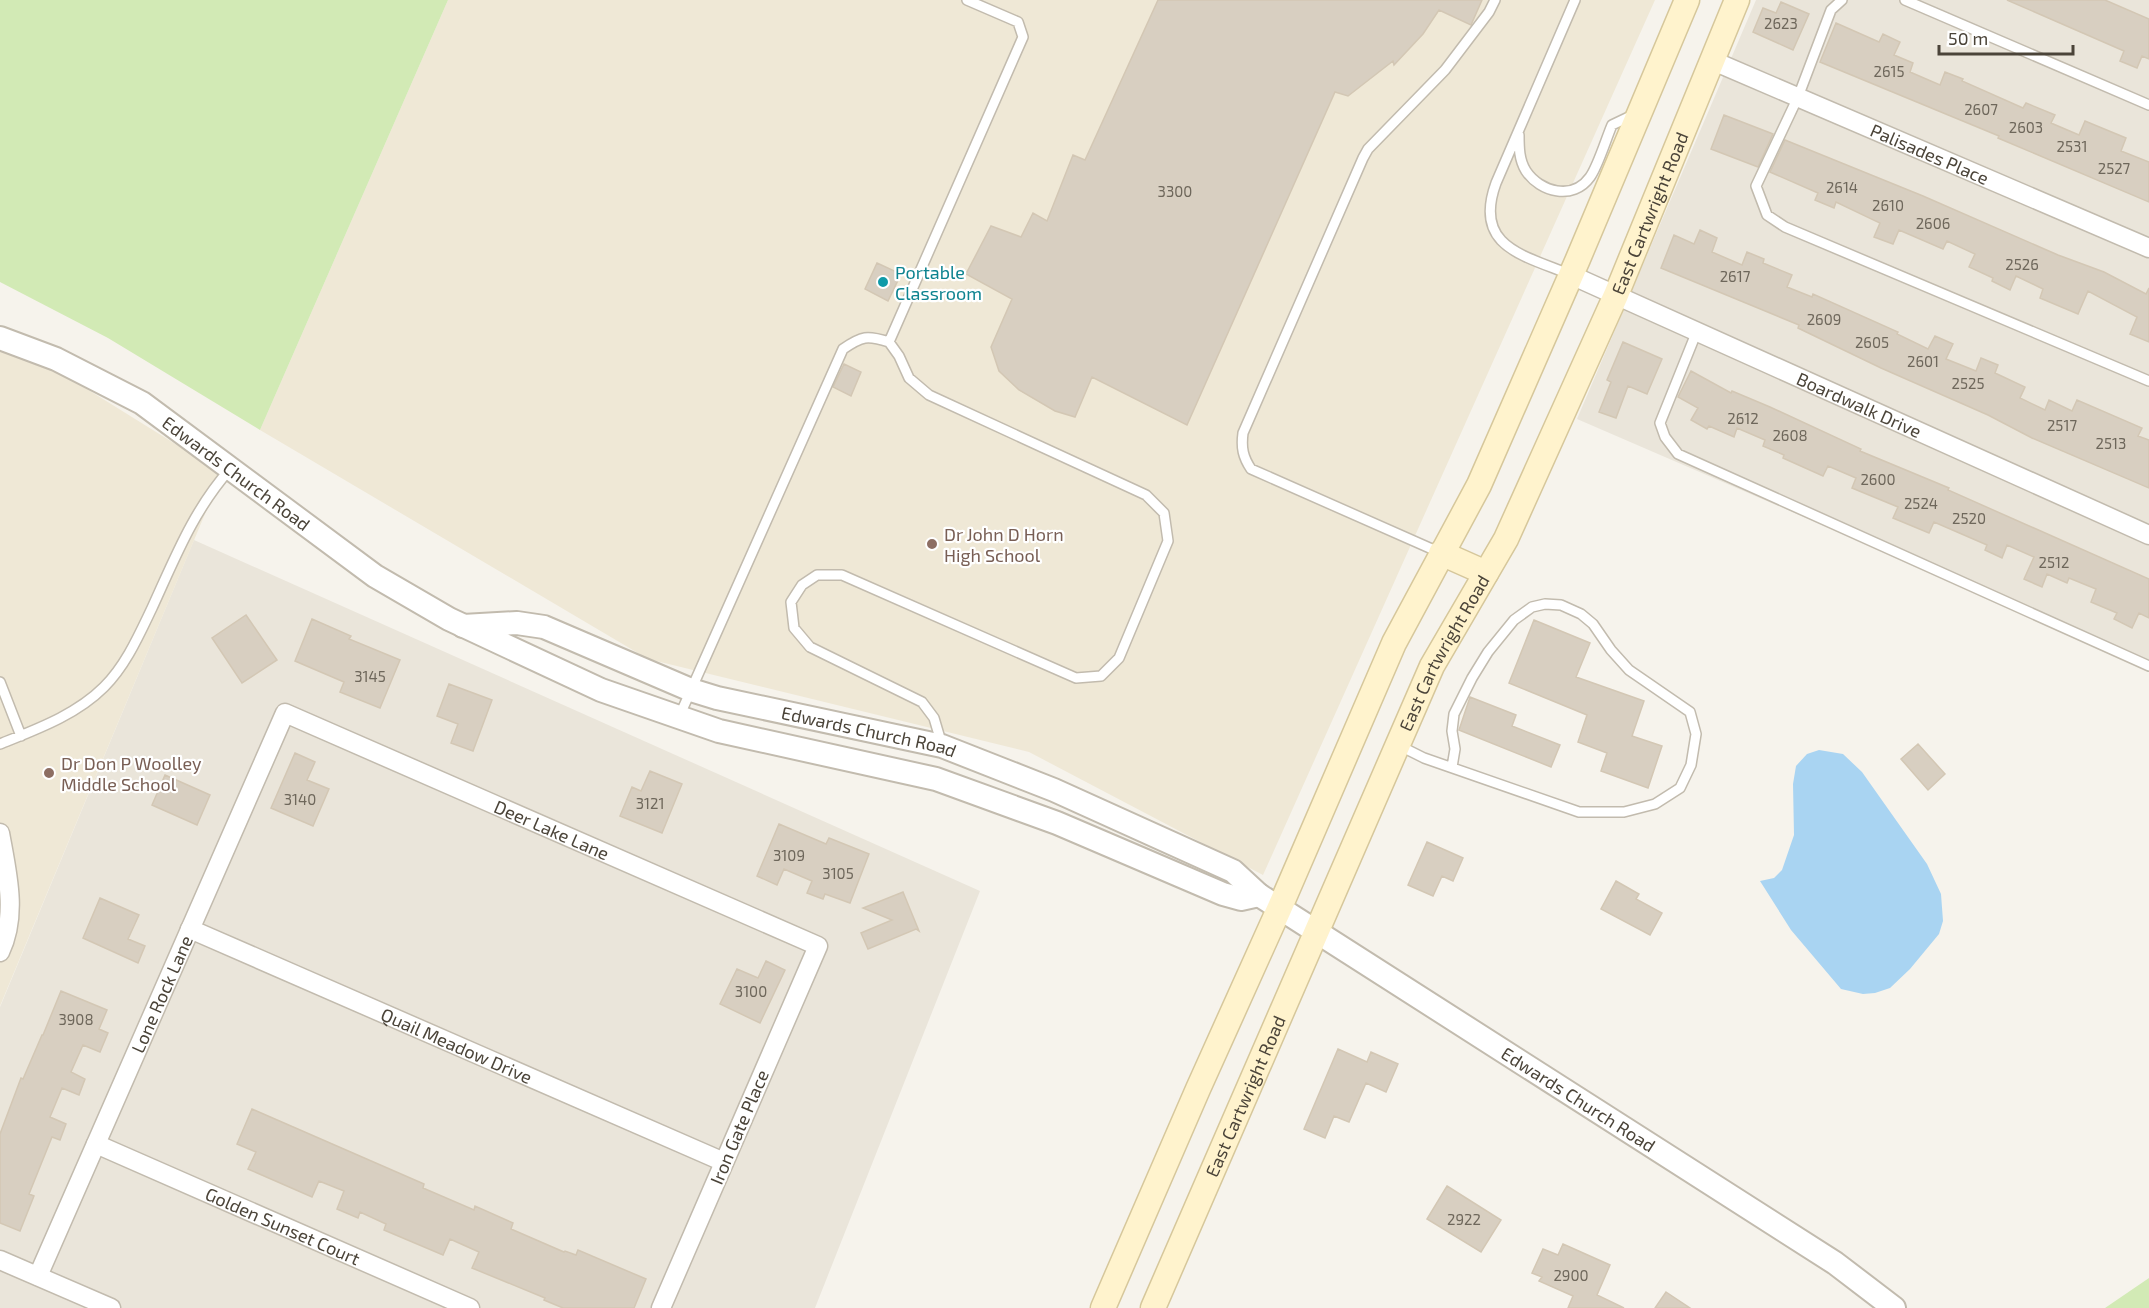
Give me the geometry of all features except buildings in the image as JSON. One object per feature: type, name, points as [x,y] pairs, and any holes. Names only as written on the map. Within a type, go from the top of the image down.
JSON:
[{"type":"main road","points":[[1103,1308],[1394,643],[1479,485],[1687,0]]},
{"type":"main road","name":"East Cartwright Road","points":[[1153,1308],[1432,666],[1506,539],[1616,295],[1737,0]]},
{"type":"main road","points":[[1441,554],[1486,573]]},
{"type":"street","name":"Palisades Place","points":[[1711,60],[2149,248]]},
{"type":"street","name":"Boardwalk Drive","points":[[1571,275],[2149,535]]},
{"type":"street","name":"Edwards Church Road","points":[[0,338],[56,359],[141,403],[375,576],[463,626],[601,690],[719,731],[936,779],[1057,823],[1223,894],[1241,899],[1259,895]]},
{"type":"street","name":"Edwards Church Road","points":[[463,626],[517,623],[544,627],[691,690],[717,698],[942,746],[1054,790],[1233,871],[1259,895],[1835,1263],[1894,1308]]},
{"type":"street","name":"Lone Rock Lane","points":[[38,1276],[285,713]]},
{"type":"street","name":"Deer Lake Lane","points":[[285,713],[818,946]]},
{"type":"street","points":[[0,833],[10,893],[5,942],[0,952]]},
{"type":"street","name":"Quail Meadow Drive","points":[[190,928],[724,1162]]},
{"type":"street","name":"Iron Gate Place","points":[[661,1308],[818,946]]},
{"type":"street","name":"Golden Sunset Court","points":[[96,1144],[470,1308]]},
{"type":"street","points":[[0,1260],[111,1308]]},
{"type":"lane","points":[[889,342],[1023,37],[1018,22],[967,0]]},
{"type":"lane","points":[[1441,554],[1251,469],[1244,458],[1241,446],[1243,433],[1368,149],[1445,70],[1489,12],[1495,0]]},
{"type":"lane","points":[[1571,275],[1517,253],[1499,240],[1490,222],[1490,199],[1575,0]]},
{"type":"lane","points":[[1842,0],[1831,10],[1798,97],[1756,186],[1767,215],[1785,227],[2149,381]]},
{"type":"lane","points":[[1905,0],[2149,105]]},
{"type":"lane","points":[[1520,128],[1521,160],[1527,172],[1547,189],[1559,192],[1572,190],[1590,177],[1612,125],[1640,111]]},
{"type":"lane","points":[[1696,331],[1660,423],[1665,437],[1678,453],[2149,666]]},
{"type":"lane","points":[[679,717],[843,349],[858,338],[872,336],[889,342],[909,378],[929,395],[1146,495],[1164,513],[1166,522],[1168,541],[1135,622],[1119,658],[1101,676],[1076,678],[842,575],[817,575],[802,585],[791,602],[794,628],[810,647],[922,702],[934,718],[942,746]]},
{"type":"lane","points":[[0,744],[75,711],[105,686],[135,645],[193,518],[211,491],[230,469]]},
{"type":"lane","points":[[1398,745],[1424,758],[1579,812],[1624,812],[1655,804],[1680,788],[1691,765],[1696,734],[1690,712],[1629,670],[1611,650],[1593,624],[1581,614],[1562,605],[1545,604],[1532,607],[1514,620],[1488,652],[1472,678],[1454,714],[1452,731],[1455,749],[1452,767]]},
{"type":"lane","points":[[0,682],[21,736]]},
{"type":"shaded area","name":"Dr John D Horn High School","points":[[448,0],[1655,0],[1263,875],[1029,752],[648,659],[260,430]]},
{"type":"shaded area","points":[[1756,0],[2149,0],[2149,666],[1577,419]]},
{"type":"shaded area","name":"Dr Don P Woolley Middle School","points":[[0,351],[66,376],[222,473],[0,1006]]},
{"type":"shaded area","points":[[194,540],[980,891],[815,1308],[0,1308],[0,1007]]},
{"type":"green space","points":[[0,0],[448,0],[260,430],[108,338],[0,282]]},
{"type":"green space","points":[[2149,1278],[2149,1308],[2105,1308]]},
{"type":"water","points":[[1819,750],[1843,754],[1862,772],[1927,864],[1941,894],[1943,921],[1939,934],[1910,969],[1890,988],[1875,993],[1863,994],[1841,989],[1791,930],[1760,881],[1774,878],[1782,870],[1794,835],[1793,784],[1796,766],[1807,754]]},
{"type":"place","name":"Portable Classroom","points":[[883,282]]},
{"type":"place","name":"Dr John D Horn High School","points":[[932,544]]},
{"type":"place","name":"Dr Don P Woolley Middle School","points":[[49,773]]}]
